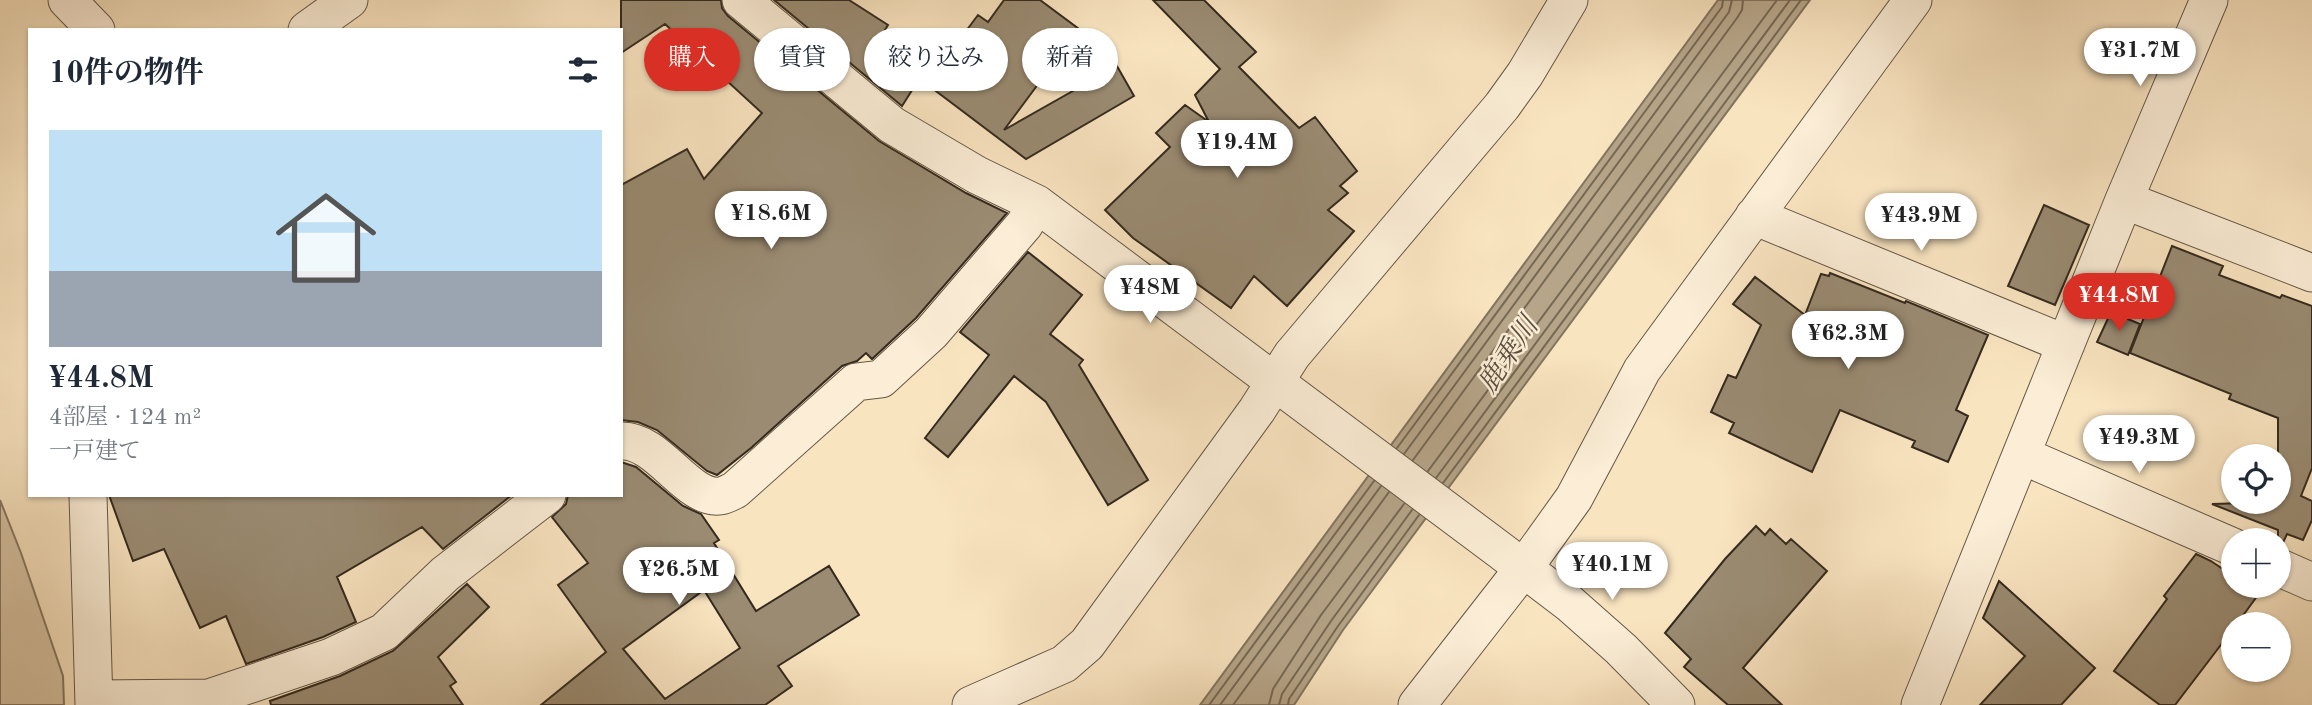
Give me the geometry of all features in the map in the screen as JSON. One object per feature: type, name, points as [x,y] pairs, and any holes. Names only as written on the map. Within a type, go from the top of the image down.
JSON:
[{"type":"street","points":[[67,0],[94,28]]},
{"type":"street","points":[[310,28],[349,0]]},
{"type":"street","points":[[741,0],[892,124],[977,175],[1037,204],[1512,560],[1569,603],[1621,649],[1676,705]]},
{"type":"street","points":[[1525,74],[1569,0]]},
{"type":"street","points":[[971,705],[1064,664],[1087,644],[1287,392],[1292,355],[1473,142],[1525,74],[1589,0]]},
{"type":"street","points":[[1417,705],[1512,560],[1574,498],[1642,370],[1913,0]]},
{"type":"street","points":[[1920,705],[2124,200],[2209,0]]},
{"type":"street","points":[[2124,200],[2312,273]]},
{"type":"street","points":[[623,441],[642,445],[702,493],[719,496],[735,490],[856,382],[881,379],[931,333],[1024,225],[1037,204]]},
{"type":"street","points":[[1754,216],[2066,344]]},
{"type":"street","points":[[2021,455],[2221,542]]},
{"type":"street","points":[[88,497],[94,702],[209,698],[331,657],[384,632],[445,574],[544,497]]},
{"type":"street","points":[[2291,573],[2312,582]]},
{"type":"shaded area","points":[[0,500],[63,676],[64,705],[0,705]]},
{"type":"water","name":"鹿乗川","points":[[1718,0],[1810,0],[1343,630],[1294,705],[1200,705]]},
{"type":"building","points":[[621,0],[721,0],[722,8],[728,16],[754,38],[754,91],[819,91],[879,141],[966,193],[1007,213],[916,318],[872,359],[866,353],[857,361],[842,366],[717,475],[707,471],[657,430],[638,422],[623,420],[623,184],[687,149],[704,179],[762,113],[738,91],[740,28],[669,28],[665,24],[659,28],[644,28],[644,38],[623,52]]},
{"type":"building","points":[[774,0],[849,0],[888,25],[886,28],[864,28],[864,75],[850,63],[850,28],[808,28]]},
{"type":"building","points":[[1004,0],[1040,0],[1078,28],[1022,28],[1022,91],[1033,91],[1004,130],[1073,91],[1118,91],[1118,68],[1134,96],[1026,159],[936,91],[1008,91],[1008,28],[968,28],[978,15],[988,22]]},
{"type":"building","points":[[1153,0],[1204,0],[1256,52],[1239,67],[1299,128],[1315,117],[1357,171],[1340,186],[1348,193],[1328,210],[1354,231],[1287,306],[1254,276],[1231,308],[1133,238],[1105,210],[1170,147],[1156,133],[1185,105],[1209,122],[1195,95],[1220,69]]},
{"type":"building","points":[[884,91],[912,91],[902,106]]},
{"type":"building","points":[[2044,205],[2089,225],[2055,305],[2008,286]]},
{"type":"building","points":[[2172,246],[2223,266],[2219,275],[2280,298],[2282,295],[2312,306],[2312,468],[2301,496],[2312,501],[2312,520],[2303,540],[2291,536],[2291,528],[2273,528],[2237,514],[2291,514],[2291,444],[2278,444],[2278,418],[2229,399],[2231,394],[2130,353]]},
{"type":"building","points":[[1028,252],[1082,295],[1050,334],[1083,360],[1079,365],[1148,480],[1108,505],[1046,402],[1014,376],[948,457],[925,438],[989,355],[960,332]]},
{"type":"building","points":[[1830,273],[1988,335],[1956,410],[1968,416],[1948,462],[1912,447],[1915,441],[1840,410],[1812,472],[1729,433],[1734,423],[1711,412],[1728,375],[1736,378],[1761,325],[1733,304],[1755,277],[1805,315],[1821,274],[1829,276]]},
{"type":"building","points":[[2111,312],[2140,324],[2128,355],[2097,342]]},
{"type":"building","points":[[623,463],[636,467],[683,506],[701,514],[719,540],[714,543],[756,611],[829,566],[859,615],[778,666],[792,686],[765,705],[541,705],[606,652],[558,585],[588,563],[552,517],[566,504],[568,497],[623,497]],"holes":[[[704,590],[740,648],[665,699],[623,649]]]},
{"type":"building","points":[[110,497],[509,497],[443,549],[422,527],[337,577],[356,622],[323,637],[246,664],[226,616],[200,628],[164,549],[133,561]]},
{"type":"building","points":[[1756,526],[1765,535],[1770,529],[1786,544],[1791,539],[1827,571],[1743,668],[1782,705],[1728,705],[1684,667],[1691,659],[1665,633],[1725,559]]},
{"type":"building","points":[[2196,554],[2221,568],[2221,598],[2256,598],[2246,612],[2221,612],[2221,645],[2175,705],[2160,705],[2114,671],[2167,599],[2164,596]]},
{"type":"building","points":[[1999,581],[2095,668],[2061,705],[1980,705],[2025,656],[1983,618]]},
{"type":"building","points":[[467,584],[489,607],[438,657],[456,682],[450,686],[463,705],[271,705],[270,701],[340,676],[393,651]]}]
